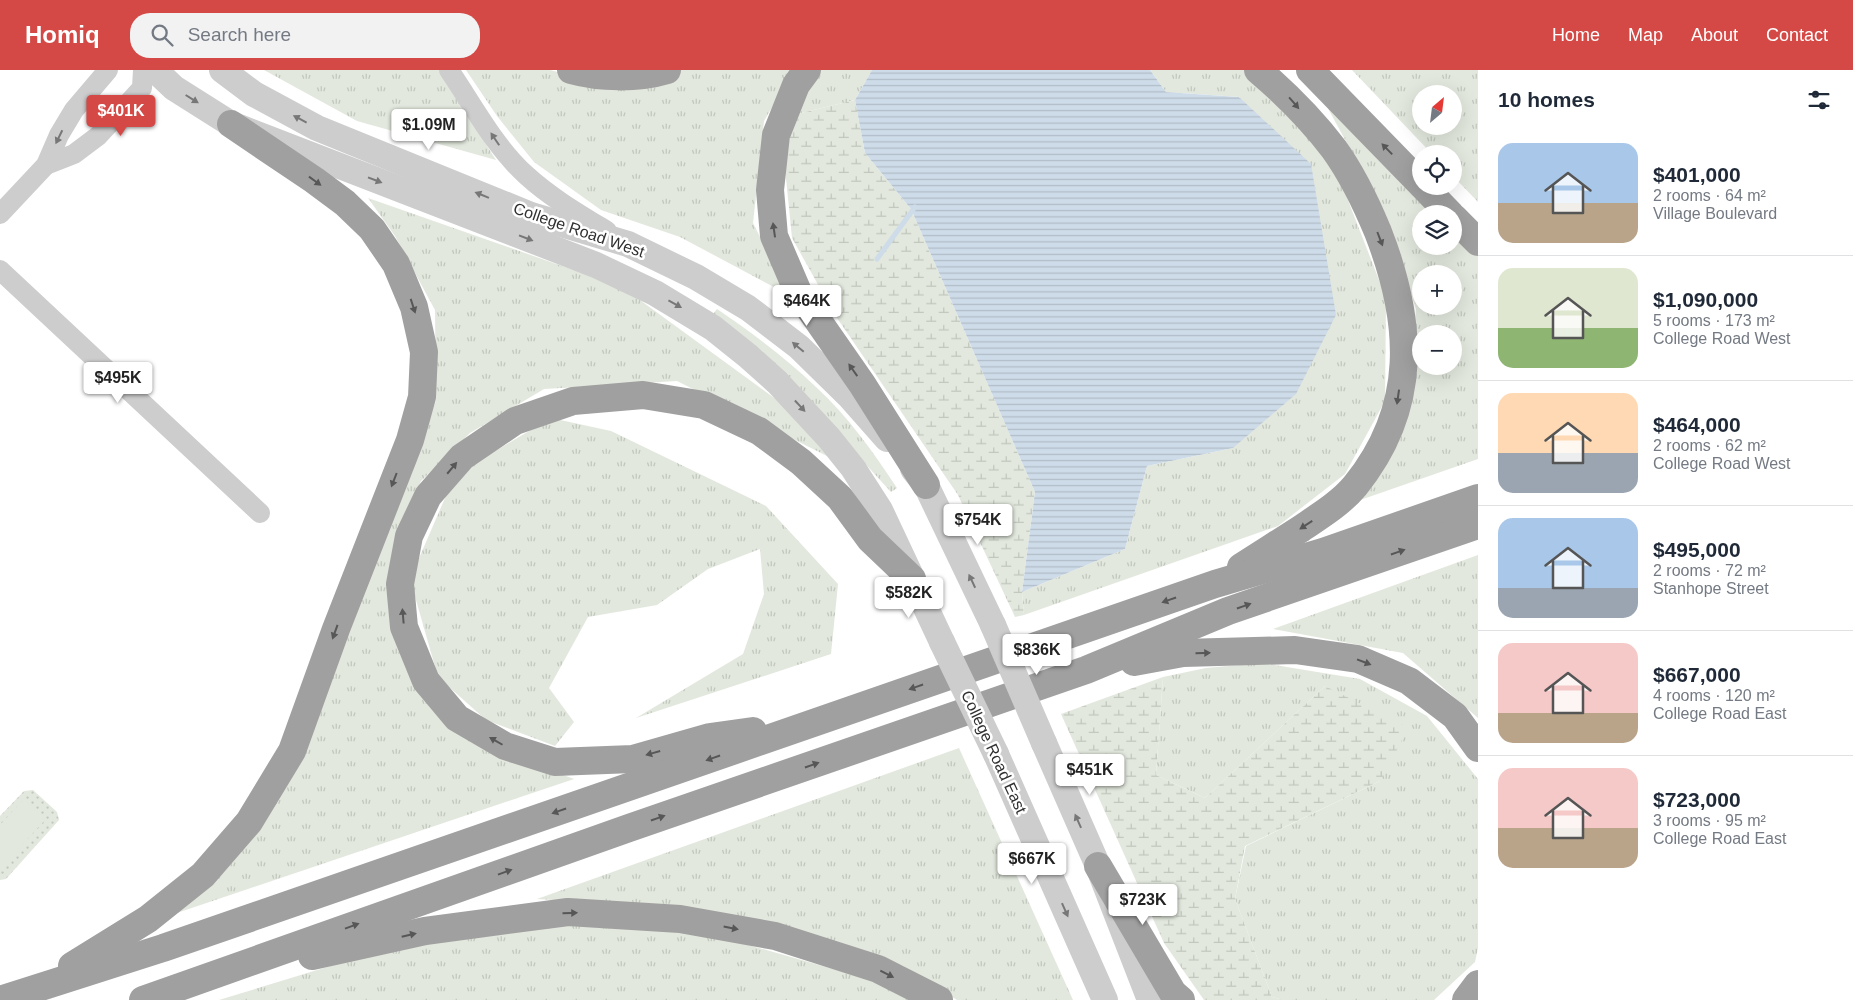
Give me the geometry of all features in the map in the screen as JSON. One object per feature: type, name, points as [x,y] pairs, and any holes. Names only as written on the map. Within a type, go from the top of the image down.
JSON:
[{"type":"highway","points":[[571,70],[580,73],[620,76],[666,70]]},
{"type":"highway","points":[[807,70],[796,85],[776,135],[770,190],[774,236],[798,292],[862,384],[926,485]]},
{"type":"highway","points":[[1215,584],[1329,511],[1354,487],[1381,449],[1397,408],[1405,352],[1401,306],[1387,256],[1366,202],[1334,149],[1286,94],[1258,70]]},
{"type":"highway","points":[[1310,70],[1412,175]]},
{"type":"highway","points":[[38,987],[148,919],[203,875],[249,822],[292,751],[336,628],[410,440],[422,396],[424,352],[414,307],[396,264],[372,229],[345,203],[322,185],[231,124]]},
{"type":"highway","points":[[1432,195],[1441,205]]},
{"type":"highway","points":[[1462,226],[1478,242]]},
{"type":"highway","points":[[821,720],[710,737],[633,759],[555,762],[505,746],[457,718],[426,681],[404,627],[400,584],[409,536],[428,496],[462,457],[514,421],[573,401],[643,395],[704,404],[759,431],[801,462],[840,498],[870,539],[912,579]]},
{"type":"highway","points":[[0,1000],[163,948],[1215,584],[1323,552],[1478,498]]},
{"type":"highway","points":[[143,1000],[629,828],[1086,670],[1228,611],[1478,525]]},
{"type":"highway","points":[[1086,670],[1183,653],[1295,650],[1358,659],[1409,681],[1455,716],[1478,748]]},
{"type":"highway","points":[[1098,866],[1173,993],[1181,1000]]},
{"type":"highway","points":[[191,984],[425,931],[568,912],[680,918],[775,936],[878,969],[939,1000]]},
{"type":"highway","points":[[1466,1000],[1478,984]]},
{"type":"street","points":[[0,214],[46,165],[59,135],[74,110],[108,70]]},
{"type":"street","points":[[46,165],[74,154],[98,136],[142,88],[143,70]]},
{"type":"street","name":"College Road West","points":[[155,70],[174,88],[231,124],[596,265],[655,293],[713,328],[777,382],[841,454],[880,510],[942,642]]},
{"type":"street","name":"College Road West","points":[[222,70],[254,94],[317,128],[531,215],[628,244],[696,277],[748,308],[799,347],[849,396],[926,485],[993,625],[1098,866]]},
{"type":"street","points":[[449,70],[499,145],[525,175],[558,200],[628,244]]},
{"type":"street","points":[[0,270],[260,513]]},
{"type":"street","name":"College Road East","points":[[942,642],[996,754],[1105,1000]]},
{"type":"street","points":[[1098,866],[1150,1000]]},
{"type":"green space","points":[[264,70],[439,70],[496,160],[357,121]]},
{"type":"green space","points":[[466,70],[550,70],[622,89],[679,70],[794,70],[764,121],[753,223],[789,295],[680,237],[601,210],[534,162],[497,116]]},
{"type":"green space","points":[[818,70],[872,70],[855,100],[793,115]]},
{"type":"green space","points":[[1150,70],[1247,70],[1330,154],[1386,298],[1385,401],[1345,474],[1278,526],[1024,615],[1022,592],[1125,549],[1147,466],[1233,448],[1240,97],[1166,92]]},
{"type":"green space","points":[[1352,70],[1478,70],[1478,202],[1462,185],[1462,145],[1423,145],[1414,135],[1462,135],[1462,85],[1412,85],[1412,133]]},
{"type":"green space","points":[[1318,90],[1412,184],[1412,195],[1423,195],[1433,205],[1412,205],[1412,255],[1462,255],[1462,234],[1478,250],[1478,459],[1343,506],[1411,390],[1412,374],[1462,375],[1462,325],[1415,325],[1416,315],[1462,315],[1462,265],[1412,265],[1412,296],[1386,215]]},
{"type":"green space","points":[[855,100],[865,153],[911,209],[1035,492],[1022,592],[1024,615],[1015,617],[958,495],[835,315],[792,238],[785,168],[793,115]]},
{"type":"green space","points":[[368,198],[622,287],[792,411],[833,459],[677,381],[544,389],[470,433],[421,481],[399,531],[389,594],[474,742],[574,779],[165,917],[251,838],[385,533],[436,401],[435,310],[395,236]]},
{"type":"green space","points":[[717,309],[780,355],[828,398],[860,435],[897,488],[891,492],[859,457],[712,315]]},
{"type":"green space","points":[[551,418],[611,431],[766,506],[838,584],[831,654],[636,718],[743,654],[764,594],[760,549],[708,569],[657,605],[588,617],[549,688],[574,722],[555,746],[486,720],[438,677],[410,579],[455,475]]},
{"type":"green space","points":[[1478,555],[1478,718],[1403,653],[1273,629]]},
{"type":"green space","points":[[1262,663],[1360,679],[1427,716],[1478,779],[1478,948],[1475,962],[1434,1000],[1283,1000],[1272,997],[1235,899],[1246,846],[1380,781],[1325,686],[1205,798],[1156,775],[1163,677],[1206,668]]},
{"type":"green space","points":[[1163,677],[1156,775],[1205,798],[1325,686],[1403,725],[1404,737],[1380,781],[1245,846],[1235,899],[1272,997],[1283,1000],[1204,1000],[1164,943],[1061,714]]},
{"type":"green space","points":[[959,748],[1073,1000],[957,1000],[903,966],[686,908],[537,899]]},
{"type":"green space","points":[[33,790],[57,812],[59,820],[6,879],[0,880],[0,816],[24,791]]},
{"type":"green space","points":[[23,800],[45,820],[2,867],[0,865],[0,825]]},
{"type":"green space","points":[[585,925],[713,935],[872,980],[909,1000],[219,1000],[363,956],[510,928]]},
{"type":"water","points":[[872,70],[1150,70],[1166,92],[1239,97],[1311,164],[1336,315],[1296,394],[1233,448],[1147,466],[1125,549],[1022,592],[1035,492],[911,209],[865,153],[855,100]]},
{"type":"waterway","points":[[877,259],[915,207]]}]
